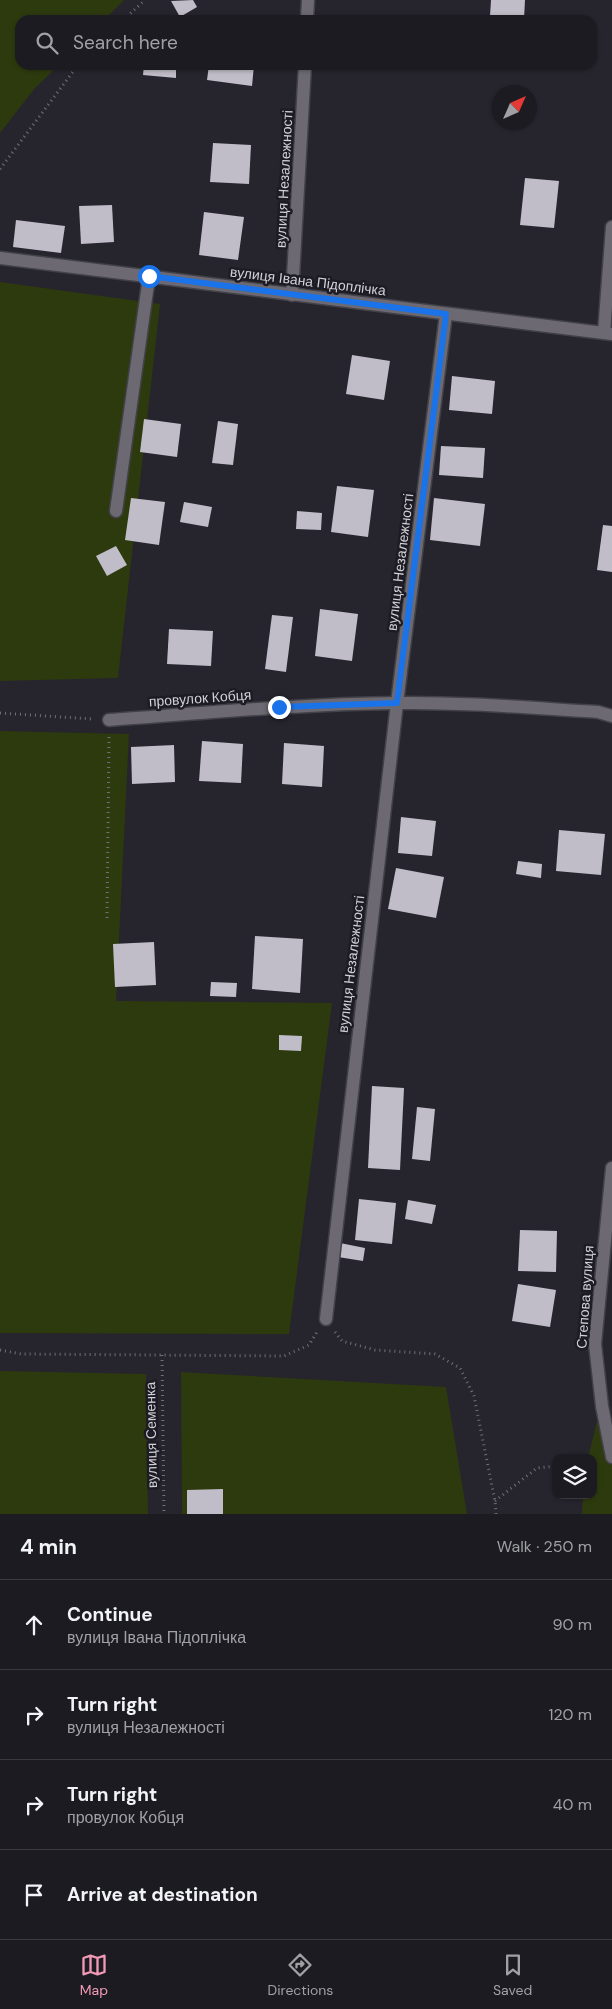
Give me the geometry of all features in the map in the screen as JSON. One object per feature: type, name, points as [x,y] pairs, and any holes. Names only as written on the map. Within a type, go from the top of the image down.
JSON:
[{"type":"street","points":[[307,15],[308,0]]},
{"type":"street","name":"вулиця Незалежності","points":[[292,294],[305,70]]},
{"type":"street","points":[[608,334],[612,227]]},
{"type":"street","name":"вулиця Івана Підоплічка","points":[[0,258],[608,334]]},
{"type":"street","points":[[116,511],[149,276]]},
{"type":"street","name":"вулиця Незалежності","points":[[326,1319],[397,703],[446,314]]},
{"type":"street","name":"провулок Кобця","points":[[109,720],[279,707],[397,703],[493,705],[598,712],[612,716]]},
{"type":"street","name":"Степова вулиця","points":[[612,1168],[595,1344],[602,1406],[612,1457]]},
{"type":"path","points":[[128,15],[145,0]]},
{"type":"path","points":[[0,169],[74,70]]},
{"type":"path","points":[[0,713],[109,720],[107,918]]},
{"type":"path","points":[[0,1350],[21,1354],[284,1356],[309,1345],[326,1319],[342,1341],[375,1350],[435,1354],[460,1368],[474,1396],[496,1514]]},
{"type":"path","name":"вулиця Семенка","points":[[162,1355],[164,1514]]},
{"type":"path","points":[[495,1501],[537,1468],[552,1466]]},
{"type":"green space","points":[[0,0],[124,0],[109,15],[15,15],[15,70],[54,70],[35,88],[0,133]]},
{"type":"green space","points":[[0,282],[160,304],[118,678],[0,681]]},
{"type":"green space","points":[[0,731],[129,734],[116,1001],[332,1003],[289,1334],[0,1333]]},
{"type":"green space","points":[[0,1371],[146,1374],[148,1514],[0,1514]]},
{"type":"green space","points":[[181,1372],[446,1387],[467,1514],[182,1514]]},
{"type":"green space","points":[[597,1421],[612,1422],[612,1514],[582,1514],[583,1499],[597,1499],[597,1454],[589,1454]]},
{"type":"building","points":[[193,0],[197,7],[183,15],[179,15],[171,1]]},
{"type":"building","points":[[491,0],[525,0],[524,15],[490,15]]},
{"type":"building","points":[[144,70],[176,70],[176,78],[143,75]]},
{"type":"building","points":[[208,70],[254,70],[252,86],[207,80]]},
{"type":"building","points":[[213,143],[251,145],[249,184],[210,182]]},
{"type":"building","points":[[525,178],[559,181],[554,228],[520,225]]},
{"type":"building","points":[[112,205],[114,242],[81,244],[79,206]]},
{"type":"building","points":[[204,212],[244,217],[238,260],[199,255]]},
{"type":"building","points":[[16,220],[65,226],[61,253],[13,247]]},
{"type":"building","points":[[352,355],[390,361],[384,400],[346,394]]},
{"type":"building","points":[[452,376],[495,381],[492,414],[449,410]]},
{"type":"building","points":[[144,419],[181,424],[177,457],[140,452]]},
{"type":"building","points":[[218,421],[238,424],[233,465],[212,463]]},
{"type":"building","points":[[441,446],[485,448],[483,478],[439,475]]},
{"type":"building","points":[[337,486],[374,490],[368,537],[331,532]]},
{"type":"building","points":[[131,498],[165,502],[159,545],[125,540]]},
{"type":"building","points":[[434,498],[485,504],[480,546],[430,540]]},
{"type":"building","points":[[184,502],[212,507],[208,527],[180,522]]},
{"type":"building","points":[[297,511],[322,513],[321,530],[296,529]]},
{"type":"building","points":[[603,525],[612,526],[612,572],[597,570]]},
{"type":"building","points":[[116,546],[127,565],[107,576],[96,556]]},
{"type":"building","points":[[320,609],[358,614],[352,661],[315,656]]},
{"type":"building","points":[[272,615],[293,617],[286,672],[265,669]]},
{"type":"building","points":[[169,629],[213,631],[211,666],[167,664]]},
{"type":"building","points":[[202,741],[243,744],[241,783],[199,781]]},
{"type":"building","points":[[284,743],[324,746],[322,787],[282,784]]},
{"type":"building","points":[[174,745],[175,782],[132,784],[131,747]]},
{"type":"building","points":[[401,817],[436,821],[432,856],[398,853]]},
{"type":"building","points":[[559,830],[605,834],[601,875],[556,871]]},
{"type":"building","points":[[518,861],[542,864],[541,878],[516,874]]},
{"type":"building","points":[[396,868],[444,877],[436,918],[388,909]]},
{"type":"building","points":[[255,936],[303,939],[300,993],[252,989]]},
{"type":"building","points":[[154,942],[156,985],[115,987],[113,944]]},
{"type":"building","points":[[211,982],[237,983],[236,997],[210,996]]},
{"type":"building","points":[[279,1035],[302,1036],[301,1051],[279,1050]]},
{"type":"building","points":[[372,1086],[404,1088],[400,1170],[368,1168]]},
{"type":"building","points":[[417,1107],[435,1109],[430,1161],[412,1159]]},
{"type":"building","points":[[359,1199],[396,1203],[392,1244],[355,1240]]},
{"type":"building","points":[[408,1200],[436,1205],[432,1224],[405,1219]]},
{"type":"building","points":[[520,1230],[557,1231],[556,1272],[518,1271]]},
{"type":"building","points":[[340,1243],[365,1248],[363,1261],[338,1257]]},
{"type":"building","points":[[518,1284],[556,1290],[550,1327],[512,1321]]},
{"type":"building","points":[[223,1489],[223,1514],[187,1514],[187,1490]]},
{"type":"route","points":[[149,276],[446,314],[397,703],[279,707]]}]
